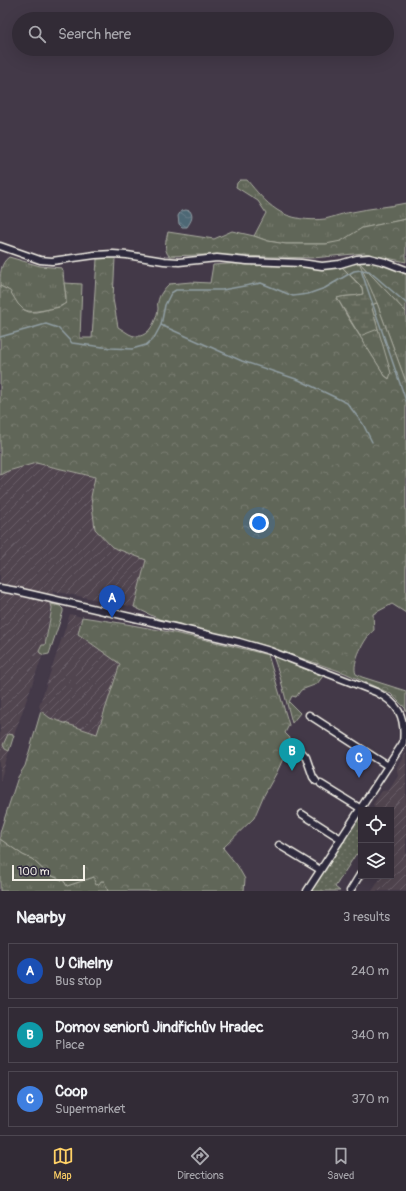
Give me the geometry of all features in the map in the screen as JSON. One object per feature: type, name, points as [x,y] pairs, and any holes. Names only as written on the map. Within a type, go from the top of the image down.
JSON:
[{"type":"street","points":[[0,246],[40,260],[52,261],[112,254],[179,262],[217,258],[247,261],[301,263],[322,266],[370,258],[386,262],[406,270]]},
{"type":"street","points":[[0,588],[24,592],[270,651],[376,692],[390,699],[402,712],[406,728],[406,736],[363,807]]},
{"type":"street","points":[[309,715],[388,766]]},
{"type":"street","points":[[298,748],[306,757],[313,777],[359,807]]},
{"type":"street","points":[[302,814],[340,839]]},
{"type":"street","points":[[307,891],[340,839],[358,814]]},
{"type":"street","points":[[279,845],[318,868]]},
{"type":"street","points":[[350,891],[358,878]]},
{"type":"shaded area","points":[[36,463],[95,477],[91,497],[112,547],[146,560],[134,607],[53,591],[44,651],[14,735],[0,781],[0,475],[8,471]]},
{"type":"shaded area","points":[[70,614],[82,617],[77,634],[120,664],[97,734],[50,718],[41,711],[39,706]]},
{"type":"shaded area","points":[[406,753],[406,891],[372,891],[380,879],[394,879],[394,807],[374,807],[373,804],[382,791],[389,790],[398,776],[397,767]]},
{"type":"green space","points":[[240,180],[247,180],[273,207],[282,213],[294,217],[313,220],[325,219],[349,213],[406,203],[406,219],[362,228],[341,242],[326,244],[286,244],[268,241],[254,236],[266,213],[258,201],[236,187]]},
{"type":"green space","points":[[406,219],[406,262],[364,253],[313,258],[198,255],[169,256],[166,250],[168,232],[214,239],[232,231],[268,241],[286,244],[326,244],[341,241],[362,228]]},
{"type":"green space","points":[[9,257],[40,266],[62,268],[66,303],[56,308],[36,311],[25,310],[18,305],[9,291],[0,286],[2,266]]},
{"type":"green space","points":[[115,258],[113,299],[118,327],[135,336],[145,334],[149,330],[157,314],[159,297],[169,284],[191,282],[210,283],[213,265],[241,263],[341,266],[362,288],[363,294],[337,298],[385,376],[389,379],[391,373],[371,305],[377,303],[406,382],[406,613],[392,604],[373,614],[374,630],[370,633],[360,650],[355,663],[355,669],[356,674],[362,677],[406,691],[406,711],[405,708],[391,694],[345,673],[263,645],[159,619],[134,607],[146,560],[112,547],[95,529],[91,497],[95,477],[36,463],[8,471],[0,475],[0,286],[10,291],[18,304],[24,310],[36,312],[60,307],[66,303],[64,283],[82,284],[80,338],[92,338],[97,259]]},
{"type":"green space","points":[[359,262],[406,312],[406,382],[377,303],[391,373],[390,379],[385,376],[347,316],[341,266]]},
{"type":"green space","points":[[359,262],[378,263],[406,271],[406,312]]},
{"type":"green space","points":[[359,262],[377,303],[371,305],[378,329],[360,336],[337,298],[363,294],[362,287],[341,266]]},
{"type":"green space","points":[[51,604],[60,606],[63,609],[63,612],[49,654],[44,655],[39,651],[42,645],[45,645],[52,608]]},
{"type":"green space","points":[[82,617],[176,633],[268,655],[289,725],[285,733],[290,738],[287,750],[254,818],[223,848],[237,865],[245,879],[244,891],[108,891],[104,881],[101,881],[96,885],[94,877],[67,886],[64,881],[48,874],[32,859],[23,855],[0,839],[2,826],[18,777],[25,766],[41,711],[50,718],[97,734],[120,664],[78,634]]},
{"type":"green space","points":[[273,656],[323,676],[317,684],[301,690],[296,697],[292,696],[289,702],[300,713],[292,723],[279,673]]},
{"type":"green space","points":[[8,734],[14,735],[9,751],[5,749],[3,745]]},
{"type":"green space","points":[[358,819],[358,855],[356,854],[335,887],[340,891],[312,891]]},
{"type":"green space","points":[[0,839],[23,855],[32,859],[48,874],[64,881],[67,886],[94,877],[100,881],[104,881],[108,891],[0,891]]},
{"type":"water","points":[[181,211],[190,211],[192,219],[187,227],[182,227],[179,224],[178,216]]},
{"type":"waterway","points":[[361,270],[406,401]]},
{"type":"waterway","points":[[0,337],[46,324],[58,328],[72,343],[132,349],[146,345],[154,338],[161,325],[165,305],[171,293],[176,290],[222,290],[261,283],[293,296],[308,294],[325,288],[354,271],[361,270],[369,271],[406,303]]},
{"type":"waterway","points":[[161,325],[242,361],[299,380],[347,403],[363,424],[372,442]]},
{"type":"place","name":"U Cihelny","points":[[112,618]]},
{"type":"place","name":"Domov seniorů Jindřichův Hradec","points":[[292,771]]},
{"type":"place","name":"Coop","points":[[359,778]]}]
